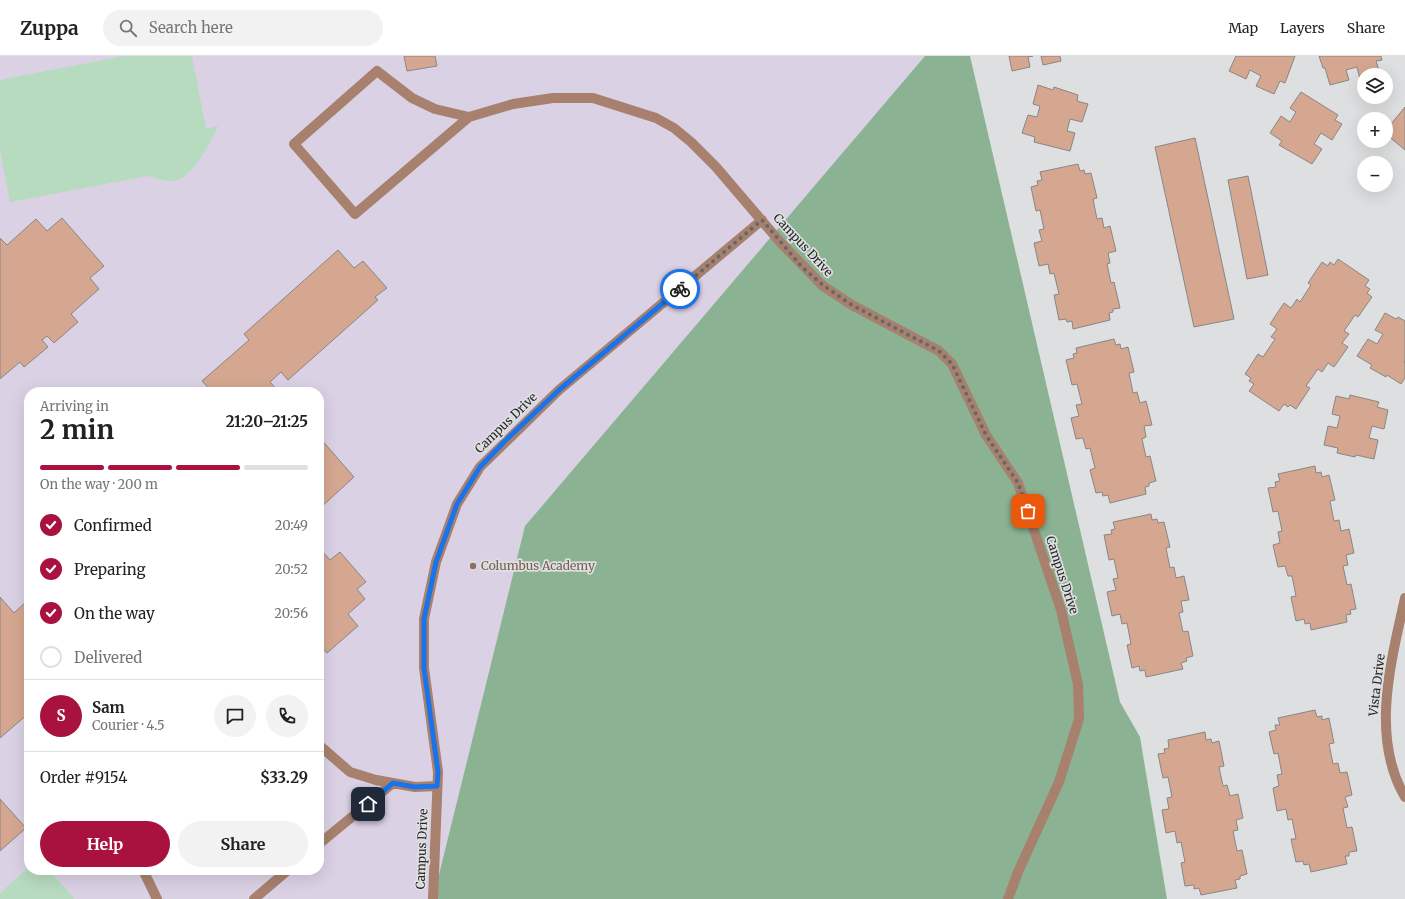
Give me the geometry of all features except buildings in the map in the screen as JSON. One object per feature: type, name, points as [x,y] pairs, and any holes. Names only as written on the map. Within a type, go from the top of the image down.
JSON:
[{"type":"street","points":[[469,117],[435,109],[418,100],[377,71],[294,144],[355,214],[469,117],[513,104],[553,98],[593,98],[656,118],[668,125],[691,142],[716,167],[762,220]]},
{"type":"street","name":"Campus Drive","points":[[433,899],[438,772],[424,668],[424,619],[436,562],[457,504],[480,467],[553,395],[762,220],[784,247],[824,286],[852,305],[924,342],[944,355],[952,364],[986,435],[1018,483],[1061,610],[1078,684],[1079,719],[1059,782],[1018,872],[1008,899]]},
{"type":"street","name":"Vista Drive","points":[[1405,598],[1394,651],[1385,715],[1387,743],[1391,762],[1400,788],[1405,797]]},
{"type":"street","points":[[324,749],[350,772],[376,780],[415,787],[437,786]]},
{"type":"street","points":[[324,840],[393,783]]},
{"type":"street","points":[[145,875],[157,899]]},
{"type":"street","points":[[254,899],[282,875]]},
{"type":"shaded area","name":"Columbus Academy","points":[[0,56],[938,56],[480,899],[0,899]]},
{"type":"green space","points":[[124,56],[192,56],[206,129],[218,126],[201,158],[188,173],[175,181],[148,176],[10,202],[0,150],[0,80]]},
{"type":"green space","points":[[925,56],[970,56],[1120,702],[1140,737],[1167,899],[433,899],[525,526]]},
{"type":"green space","points":[[24,871],[24,875],[53,875],[74,898],[0,899],[0,893]]},
{"type":"way so far","points":[[680,289],[762,220],[802,267],[824,286],[852,305],[939,351],[952,364],[986,435],[999,452],[1018,483],[1028,511]]},
{"type":"place","name":"Columbus Academy","points":[[473,566]]},
{"type":"route","points":[[368,804],[393,783],[415,787],[437,786],[438,772],[424,668],[424,619],[436,562],[457,504],[480,467],[505,441],[559,390],[680,289]]}]
